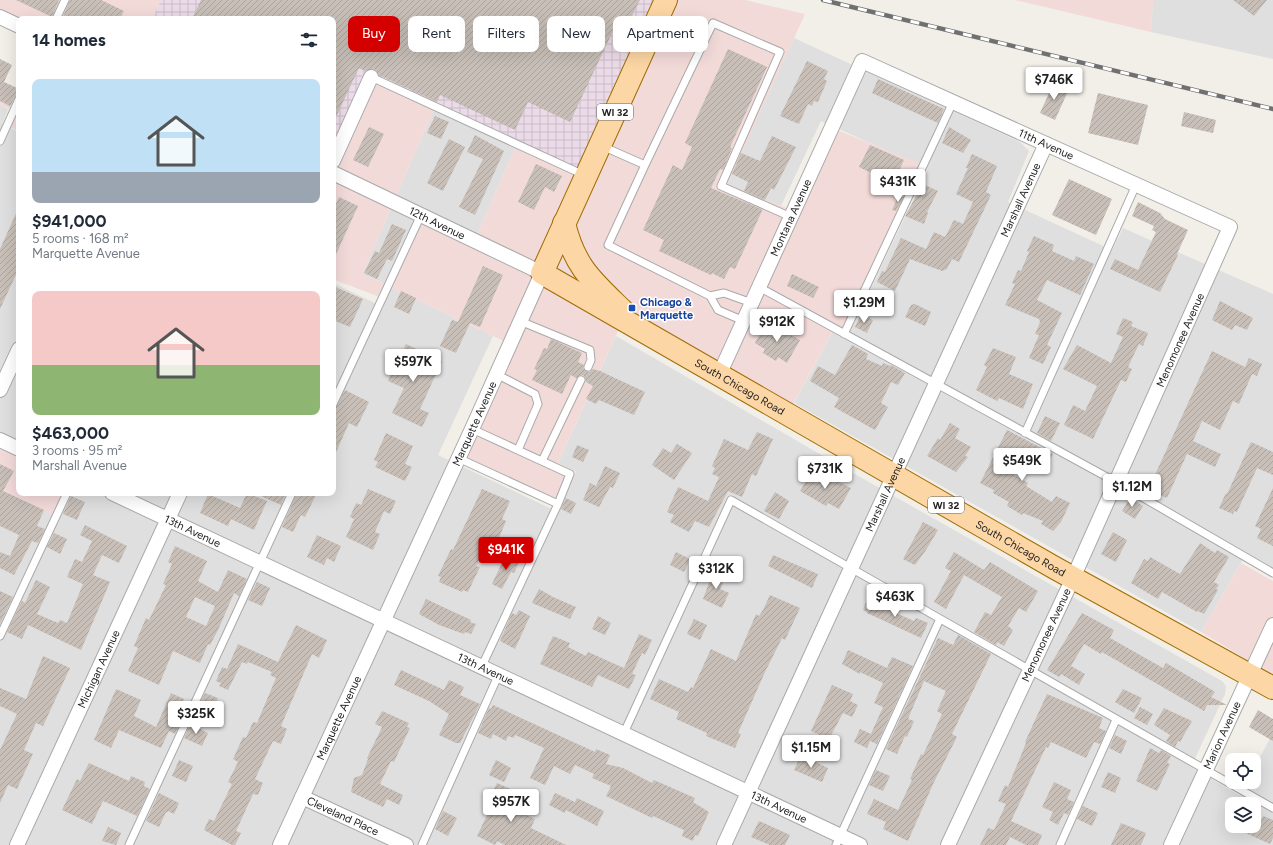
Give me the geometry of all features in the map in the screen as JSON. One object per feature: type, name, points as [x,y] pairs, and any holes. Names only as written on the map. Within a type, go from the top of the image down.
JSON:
[{"type":"main road","name":"Marquette Avenue","points":[[542,273],[666,0]]},
{"type":"main road","name":"WI 32","points":[[564,223],[574,255],[588,276],[644,332]]},
{"type":"main road","name":"South Chicago Road","points":[[542,273],[1073,578],[1273,688]]},
{"type":"street","points":[[0,17],[16,25]]},
{"type":"street","name":"11th Avenue","points":[[862,61],[1230,227]]},
{"type":"street","name":"Montana Avenue","points":[[719,375],[862,61]]},
{"type":"street","points":[[336,154],[371,77]]},
{"type":"street","name":"Marshall Avenue","points":[[724,845],[1046,144]]},
{"type":"street","name":"12th Avenue","points":[[336,174],[542,273]]},
{"type":"street","name":"Menomonee Avenue","points":[[948,845],[1073,578],[1230,227]]},
{"type":"street","name":"Marquette Avenue","points":[[280,845],[382,621],[472,429],[542,273]]},
{"type":"street","points":[[0,390],[16,355]]},
{"type":"street","points":[[0,440],[16,448]]},
{"type":"street","name":"13th Avenue","points":[[118,496],[749,793],[838,840],[860,845]]},
{"type":"street","name":"Michigan Avenue","points":[[17,845],[179,496]]},
{"type":"street","name":"Marion Avenue","points":[[1171,845],[1273,625]]},
{"type":"street","name":"Cleveland Place","points":[[302,797],[406,845]]},
{"type":"lane","points":[[57,16],[65,0]]},
{"type":"lane","points":[[744,321],[718,310],[710,296],[608,245],[713,23],[780,52],[721,186],[791,217]]},
{"type":"lane","points":[[371,77],[586,176]]},
{"type":"lane","points":[[844,334],[953,102]]},
{"type":"lane","points":[[0,141],[16,106]]},
{"type":"lane","points":[[600,145],[645,165]]},
{"type":"lane","points":[[1025,433],[1136,184]]},
{"type":"lane","points":[[336,397],[420,215]]},
{"type":"lane","points":[[759,287],[1116,482],[1273,572]]},
{"type":"lane","points":[[710,296],[724,293],[752,303]]},
{"type":"lane","points":[[520,322],[590,350],[591,360],[588,366]]},
{"type":"lane","points":[[496,374],[535,394],[537,399],[538,404],[518,450]]},
{"type":"lane","points":[[542,461],[582,380]]},
{"type":"lane","points":[[472,429],[570,474],[558,504],[481,668]]},
{"type":"lane","points":[[458,458],[558,504]]},
{"type":"lane","points":[[0,636],[67,496]]},
{"type":"lane","points":[[129,845],[291,496]]},
{"type":"lane","points":[[623,734],[731,500],[1205,771],[1273,808]]},
{"type":"lane","points":[[838,840],[940,619]]},
{"type":"lane","points":[[422,845],[498,676]]},
{"type":"lane","points":[[1060,845],[1116,720]]},
{"type":"shaded area","points":[[0,0],[161,0],[153,16],[16,16],[16,19],[0,17]]},
{"type":"shaded area","points":[[161,0],[666,0],[659,16],[613,16],[613,52],[642,52],[586,176],[371,77],[336,154],[336,16],[153,16]]},
{"type":"shaded area","points":[[666,0],[745,0],[805,14],[728,184],[794,211],[832,128],[924,165],[844,334],[834,329],[787,415],[623,320],[556,467],[570,474],[558,504],[458,458],[510,344],[388,286],[382,298],[336,280],[336,154],[371,77],[435,107],[362,275],[388,285],[421,215],[474,241],[517,144],[613,51],[708,52],[708,16],[649,16]]},
{"type":"shaded area","points":[[1015,0],[1153,0],[1151,32]]},
{"type":"shaded area","points":[[1153,0],[1273,0],[1273,59],[1151,32]]},
{"type":"shaded area","points":[[794,38],[1020,142],[1029,151],[1008,202],[1112,250],[1123,228],[1273,294],[1273,569],[1246,554],[1201,632],[794,403],[833,331],[847,338],[928,169],[821,121],[781,206],[727,184]]},
{"type":"shaded area","points":[[0,80],[16,88],[16,130],[7,126],[14,110],[0,105]]},
{"type":"shaded area","points":[[0,105],[8,109],[2,124],[16,131],[16,496],[336,496],[336,284],[381,306],[390,287],[493,336],[438,455],[558,512],[576,472],[558,463],[616,336],[837,464],[1222,681],[1226,686],[1225,694],[1191,767],[1225,787],[1225,789],[1229,789],[1239,795],[1242,789],[1261,789],[1261,755],[1273,733],[1273,845],[0,845]]},
{"type":"shaded area","points":[[435,107],[517,144],[474,241],[388,285],[362,275]]},
{"type":"shaded area","points":[[0,440],[16,448],[16,496],[66,496],[56,517],[0,490]]},
{"type":"shaded area","points":[[1241,563],[1273,581],[1273,675],[1201,632]]},
{"type":"building","points":[[16,0],[59,0],[52,16]]},
{"type":"building","points":[[70,0],[101,0],[124,11],[122,16],[63,16]]},
{"type":"building","points":[[201,0],[640,0],[632,16],[613,16],[613,31],[605,48],[605,16],[547,16],[547,52],[603,52],[570,122],[528,102],[515,130],[440,95],[437,102],[379,75],[374,69],[365,71],[359,68],[336,117],[336,16],[193,16]]},
{"type":"building","points":[[1233,0],[1267,0],[1254,16]]},
{"type":"building","points":[[728,49],[767,67],[730,147],[732,148],[723,170],[720,169],[711,188],[761,209],[762,211],[735,269],[730,267],[724,279],[712,273],[711,275],[659,251],[664,240],[643,230],[673,165],[682,170],[692,147],[685,143]]},
{"type":"building","points":[[0,59],[12,65],[4,82],[16,88],[16,96],[10,106],[0,101]]},
{"type":"building","points":[[807,61],[828,71],[824,79],[827,81],[818,102],[814,101],[812,106],[808,104],[799,124],[780,116]]},
{"type":"building","points":[[878,79],[944,109],[938,123],[872,93]]},
{"type":"building","points":[[1054,82],[1069,89],[1055,120],[1040,113]]},
{"type":"building","points":[[1098,93],[1148,105],[1138,145],[1088,133]]},
{"type":"building","points":[[1184,112],[1216,120],[1213,133],[1181,126]]},
{"type":"building","points":[[435,116],[449,122],[441,139],[427,133]]},
{"type":"building","points":[[369,127],[384,134],[368,167],[353,160]]},
{"type":"building","points":[[949,127],[971,140],[963,153],[942,143]]},
{"type":"building","points":[[475,135],[504,151],[475,215],[459,207],[483,159],[467,152]]},
{"type":"building","points":[[772,136],[796,147],[774,190],[771,188],[765,200],[744,191],[748,182],[732,174],[741,153],[760,161]]},
{"type":"building","points":[[449,139],[465,147],[443,191],[427,183]]},
{"type":"building","points":[[870,145],[904,160],[893,184],[859,167]]},
{"type":"building","points":[[972,154],[997,166],[986,192],[991,195],[959,262],[952,259],[947,269],[942,271],[910,259],[895,291],[877,282],[882,271],[885,272],[901,238],[926,249],[934,232],[945,237],[954,220],[963,224],[973,202],[956,194],[968,168],[966,168]]},
{"type":"building","points":[[536,164],[562,176],[554,192],[545,187],[534,210],[518,202]]},
{"type":"building","points":[[1069,179],[1112,199],[1096,235],[1052,215]]},
{"type":"building","points":[[923,184],[938,191],[927,212],[928,213],[924,224],[905,216]]},
{"type":"building","points":[[899,195],[903,197],[896,211],[892,210]]},
{"type":"building","points":[[339,197],[358,206],[336,254],[336,204]]},
{"type":"building","points":[[1138,202],[1160,213],[1165,219],[1188,230],[1160,292],[1110,269],[1115,259],[1138,270],[1156,232],[1152,230],[1154,226],[1132,216]]},
{"type":"building","points":[[16,214],[16,274],[0,309],[0,249]]},
{"type":"building","points":[[392,224],[406,230],[392,261],[387,259],[377,279],[364,273],[375,251],[379,253]]},
{"type":"building","points":[[1034,236],[1054,245],[1052,251],[1074,261],[1076,256],[1094,264],[1080,295],[1047,280],[1037,300],[1062,313],[1047,345],[1051,347],[1043,364],[1029,358],[1039,335],[1035,334],[1040,322],[1039,319],[1005,305],[1015,284],[1012,283],[1018,270],[1021,271],[1029,252],[1027,251]]},
{"type":"building","points":[[483,266],[503,275],[480,327],[470,323],[456,353],[440,346],[452,320],[458,322]]},
{"type":"building","points":[[792,274],[819,287],[813,298],[787,286]]},
{"type":"building","points":[[336,287],[363,299],[350,327],[336,321]]},
{"type":"building","points":[[401,291],[416,298],[409,314],[394,307]]},
{"type":"building","points":[[1220,301],[1253,318],[1247,330],[1235,325],[1232,330],[1212,320]]},
{"type":"building","points":[[915,304],[931,312],[925,326],[905,317],[911,305]]},
{"type":"building","points":[[861,314],[873,320],[867,333],[855,327]]},
{"type":"building","points":[[1123,318],[1133,322],[1131,326],[1148,333],[1143,346],[1139,344],[1128,367],[1132,369],[1126,382],[1121,380],[1093,439],[1064,425],[1073,405],[1085,411],[1097,386],[1063,369],[1077,345],[1111,363],[1123,337],[1116,334]]},
{"type":"building","points":[[767,321],[800,340],[787,363],[778,357],[776,361],[763,353],[765,349],[755,343]]},
{"type":"building","points":[[551,339],[582,353],[578,362],[584,365],[583,368],[586,371],[589,372],[593,369],[600,371],[645,392],[634,415],[599,400],[596,404],[586,399],[593,386],[586,382],[583,375],[576,378],[571,375],[562,394],[532,380],[537,370],[534,369],[544,348],[547,349]]},
{"type":"building","points":[[406,344],[442,361],[420,409],[429,413],[422,427],[392,413],[404,388],[388,381],[392,372],[390,370],[399,352],[402,353]]},
{"type":"building","points":[[852,345],[868,354],[866,359],[882,366],[883,363],[890,366],[891,365],[905,373],[898,385],[891,382],[881,403],[888,407],[875,430],[834,407],[839,398],[810,381],[818,366],[835,375]]},
{"type":"building","points":[[993,348],[1016,357],[1009,374],[1033,384],[1023,409],[999,398],[997,401],[976,390],[987,367],[984,365]]},
{"type":"building","points":[[1212,351],[1245,367],[1249,358],[1262,364],[1257,376],[1252,374],[1239,404],[1233,401],[1220,430],[1202,421],[1193,441],[1221,454],[1215,467],[1187,454],[1167,498],[1148,490]]},
{"type":"building","points":[[345,390],[369,402],[357,427],[349,423],[336,452],[336,407]]},
{"type":"building","points":[[1045,416],[1060,423],[1051,441],[1037,433]]},
{"type":"building","points":[[950,423],[960,429],[955,438],[971,447],[965,456],[968,457],[956,472],[927,456],[938,438],[940,440]]},
{"type":"building","points":[[1007,430],[1053,454],[1046,466],[1019,451],[1008,471],[1028,483],[1026,486],[1052,502],[1056,496],[1070,503],[1061,522],[1053,531],[1041,524],[1043,521],[1023,513],[1022,515],[1007,506],[1009,502],[993,493],[994,490],[980,483]]},
{"type":"building","points":[[757,432],[773,439],[756,476],[752,474],[742,497],[728,491],[709,527],[695,521],[689,532],[670,522],[674,515],[667,512],[678,487],[708,501],[719,477],[712,474],[715,468],[712,466],[724,439],[748,450]]},
{"type":"building","points":[[386,433],[413,446],[405,464],[412,467],[405,481],[375,467],[378,462],[374,460]]},
{"type":"building","points":[[1251,442],[1273,452],[1273,475],[1257,468],[1237,512],[1234,511],[1233,514],[1219,508]]},
{"type":"building","points":[[677,444],[692,453],[674,480],[652,465],[663,448],[671,453]]},
{"type":"building","points":[[577,445],[589,450],[583,462],[572,457]]},
{"type":"building","points":[[0,464],[14,471],[3,491],[44,510],[37,526],[45,529],[38,543],[32,541],[14,575],[0,568],[0,552],[10,556],[19,535],[0,526]]},
{"type":"building","points":[[605,466],[620,473],[613,488],[610,487],[599,507],[583,500],[590,483],[596,486]]},
{"type":"building","points":[[814,469],[851,488],[839,509],[828,503],[826,506],[800,491]]},
{"type":"building","points":[[1273,488],[1273,546],[1257,538],[1261,529],[1255,526]]},
{"type":"building","points":[[368,489],[396,501],[390,514],[384,511],[375,532],[380,534],[373,550],[346,537],[354,519],[350,517],[356,503],[361,505]]},
{"type":"building","points":[[482,489],[510,501],[502,519],[506,521],[496,545],[488,541],[476,566],[480,567],[468,592],[463,590],[462,592],[439,582],[441,577],[438,576],[451,549],[453,550]]},
{"type":"building","points":[[775,492],[789,501],[779,519],[764,511]]},
{"type":"building","points":[[71,496],[85,502],[77,520],[63,514]]},
{"type":"building","points":[[207,496],[213,496],[240,508],[246,496],[254,496],[267,501],[254,530],[231,519],[228,526],[200,513]]},
{"type":"building","points":[[261,496],[285,496],[281,505]]},
{"type":"building","points":[[296,496],[316,496],[305,517],[301,515],[293,532],[282,527]]},
{"type":"building","points":[[566,498],[576,503],[571,514],[561,509]]},
{"type":"building","points":[[1130,498],[1143,506],[1135,519],[1122,511]]},
{"type":"building","points":[[923,522],[938,530],[915,565],[903,559]]},
{"type":"building","points":[[85,525],[127,546],[119,563],[102,555],[93,575],[110,582],[81,650],[28,625],[22,639],[7,632],[22,601],[25,603],[36,580],[50,587],[37,614],[58,623],[60,620],[67,623],[83,584],[67,577],[75,559],[82,562],[92,541],[80,535]]},
{"type":"building","points":[[1113,532],[1127,540],[1116,562],[1101,554]]},
{"type":"building","points":[[54,533],[67,539],[60,554],[47,547]]},
{"type":"building","points":[[317,535],[341,546],[334,562],[327,558],[324,565],[307,557]]},
{"type":"building","points":[[1200,543],[1215,553],[1217,550],[1229,557],[1214,582],[1219,585],[1216,589],[1218,590],[1204,614],[1198,611],[1197,612],[1162,592],[1158,599],[1131,583],[1144,559],[1148,561],[1150,557],[1180,574]]},
{"type":"building","points":[[175,546],[207,561],[198,581],[218,592],[228,570],[247,579],[239,596],[234,593],[218,630],[210,645],[208,644],[200,663],[173,651],[159,685],[128,671],[138,648],[134,646],[146,618],[149,620],[166,585],[163,584],[172,564],[168,562]],"holes":[[[195,597],[215,606],[206,626],[186,617]]]},
{"type":"building","points":[[676,552],[690,559],[684,572],[670,565]]},
{"type":"building","points":[[954,552],[984,570],[990,562],[1038,591],[1026,612],[1019,608],[1008,626],[1013,630],[1004,646],[997,642],[996,645],[974,632],[985,612],[991,615],[1002,597],[964,575],[946,609],[934,602],[951,571],[945,568]]},
{"type":"building","points":[[506,554],[520,561],[514,573],[511,572],[502,589],[492,584]]},
{"type":"building","points":[[773,555],[818,574],[812,588],[768,566]]},
{"type":"building","points":[[714,569],[726,575],[720,589],[729,593],[722,608],[703,599]]},
{"type":"building","points":[[257,582],[270,588],[262,606],[248,600]]},
{"type":"building","points":[[539,589],[576,607],[570,619],[532,603]]},
{"type":"building","points":[[0,591],[13,597],[0,624]]},
{"type":"building","points":[[770,595],[800,608],[785,640],[782,638],[765,672],[738,733],[741,734],[735,748],[706,736],[707,733],[676,719],[679,712],[650,699],[659,679],[688,692],[691,687],[693,688],[711,649],[736,661],[756,614],[759,616]]},
{"type":"building","points":[[868,597],[895,609],[894,612],[914,621],[916,618],[928,623],[921,638],[863,610]]},
{"type":"building","points":[[426,599],[471,620],[470,622],[476,624],[471,634],[465,632],[464,634],[439,625],[419,614]]},
{"type":"building","points":[[519,610],[530,616],[515,649],[500,641],[512,613],[516,615]]},
{"type":"building","points":[[1082,613],[1114,630],[1110,638],[1163,668],[1166,663],[1215,692],[1211,697],[1227,705],[1207,705],[1204,711],[1102,652],[1101,654],[1084,644],[1071,666],[1085,674],[1079,685],[1061,674],[1059,677],[1047,670]]},
{"type":"building","points":[[598,616],[611,623],[605,635],[592,629]]},
{"type":"building","points":[[694,619],[707,625],[700,640],[687,634]]},
{"type":"building","points":[[296,625],[327,640],[319,658],[312,654],[281,726],[287,729],[281,744],[273,741],[255,779],[263,783],[258,795],[253,794],[236,831],[241,833],[235,845],[232,845],[204,830],[209,819],[214,821],[232,784],[228,782],[238,762],[233,759],[243,737],[246,738],[253,722],[257,723],[276,678],[270,675],[272,672],[248,662],[247,664],[242,662],[228,690],[219,686],[221,683],[216,681],[222,667],[227,669],[238,644],[278,662]]},
{"type":"building","points":[[639,634],[652,640],[645,655],[642,653],[632,674],[636,675],[629,689],[598,675],[592,687],[540,664],[553,636],[570,643],[568,647],[586,656],[588,652],[624,668]]},
{"type":"building","points":[[958,635],[991,654],[952,734],[957,737],[934,782],[908,841],[883,829],[886,822],[867,814],[874,799],[898,810],[912,780],[910,779],[921,754],[923,755],[942,714],[937,711],[946,691],[924,681],[908,719],[914,721],[907,737],[905,736],[897,754],[886,749],[938,638],[953,645]]},
{"type":"building","points":[[848,650],[887,668],[892,657],[913,666],[877,744],[870,741],[867,748],[854,742],[860,729],[871,734],[883,707],[874,703],[883,683],[860,672],[860,674],[842,664]]},
{"type":"building","points":[[43,656],[70,668],[43,726],[36,723],[24,750],[33,754],[17,789],[8,785],[0,803],[0,750],[17,714],[0,706],[0,688],[26,699]]},
{"type":"building","points":[[401,670],[444,690],[449,680],[464,687],[460,695],[480,704],[460,743],[456,743],[439,735],[449,714],[429,701],[394,685]]},
{"type":"building","points":[[832,685],[853,694],[850,701],[858,705],[852,717],[843,713],[829,739],[811,731]]},
{"type":"building","points":[[116,689],[141,700],[134,716],[156,727],[171,693],[184,699],[175,717],[181,720],[175,734],[169,731],[161,748],[119,730],[111,748],[94,740]]},
{"type":"building","points":[[1123,689],[1142,698],[1134,713],[1115,702]]},
{"type":"building","points":[[205,693],[218,698],[212,711],[199,705]]},
{"type":"building","points":[[1047,694],[1103,718],[1099,728],[1106,731],[1100,744],[1094,742],[1086,758],[1051,742],[1048,748],[1046,747],[1011,821],[1042,835],[1038,845],[1026,845],[1010,837],[1006,845],[980,845],[988,828],[994,830],[1006,804],[998,801],[1005,785],[1008,787],[1026,743],[1025,742]]},
{"type":"building","points":[[493,705],[595,752],[596,749],[610,755],[606,764],[623,768],[652,783],[654,780],[695,798],[693,802],[709,812],[698,836],[695,835],[693,841],[682,836],[684,830],[653,816],[652,818],[606,796],[611,786],[592,778],[594,774],[575,765],[570,774],[554,766],[545,785],[530,778],[544,748],[515,735],[514,738],[508,736],[506,741],[493,734],[491,739],[478,733],[489,708],[491,709]]},
{"type":"building","points":[[1140,707],[1153,714],[1147,725],[1134,718]]},
{"type":"building","points":[[1164,708],[1192,721],[1180,742],[1178,741],[1175,747],[1166,741],[1170,735],[1154,725]]},
{"type":"building","points":[[1258,710],[1273,719],[1273,741],[1249,727]]},
{"type":"building","points":[[382,711],[409,723],[407,727],[410,728],[394,762],[391,761],[380,784],[403,795],[399,805],[387,799],[383,807],[351,792],[354,778],[362,775],[368,759],[367,758],[382,727],[375,724]]},
{"type":"building","points":[[190,724],[208,733],[202,746],[184,738]]},
{"type":"building","points":[[1115,735],[1127,741],[1121,754],[1109,748]]},
{"type":"building","points":[[1150,748],[1159,753],[1161,750],[1171,756],[1167,763],[1170,764],[1157,791],[1136,781]]},
{"type":"building","points":[[801,755],[828,768],[822,782],[794,770]]},
{"type":"building","points":[[179,760],[193,766],[186,782],[172,776]]},
{"type":"building","points":[[496,760],[511,768],[504,782],[489,775]]},
{"type":"building","points":[[89,763],[129,781],[131,776],[145,782],[144,786],[150,789],[137,816],[103,801],[92,824],[62,810],[77,779],[80,781]]},
{"type":"building","points":[[876,770],[890,776],[883,791],[869,785]]},
{"type":"building","points":[[1108,772],[1121,778],[1115,793],[1101,787]]},
{"type":"building","points":[[1054,782],[1071,790],[1067,799],[1074,802],[1068,815],[1064,813],[1058,825],[1049,820],[1053,812],[1042,807]]},
{"type":"building","points":[[497,783],[515,791],[508,806],[535,819],[531,828],[566,845],[505,845],[497,841],[495,845],[477,836],[495,799],[490,796]]},
{"type":"building","points":[[159,793],[179,803],[174,814],[168,811],[167,813],[166,812],[159,827],[146,821]]},
{"type":"building","points":[[555,793],[575,802],[577,798],[604,811],[597,826],[566,810],[565,813],[549,805]]},
{"type":"building","points":[[1083,806],[1098,813],[1092,826],[1077,819]]},
{"type":"building","points":[[443,811],[457,818],[448,836],[435,829]]},
{"type":"building","points":[[1263,816],[1273,820],[1273,838],[1270,844],[1246,833],[1261,833],[1261,821]]},
{"type":"building","points":[[759,821],[790,835],[785,845],[770,845],[751,837]]},
{"type":"building","points":[[1121,823],[1146,833],[1141,845],[1111,845]]},
{"type":"building","points":[[108,827],[121,833],[116,845],[102,841]]},
{"type":"railway","points":[[823,0],[1273,109]]},
{"type":"place","name":"Chicago & Marquette","points":[[632,308]]}]
